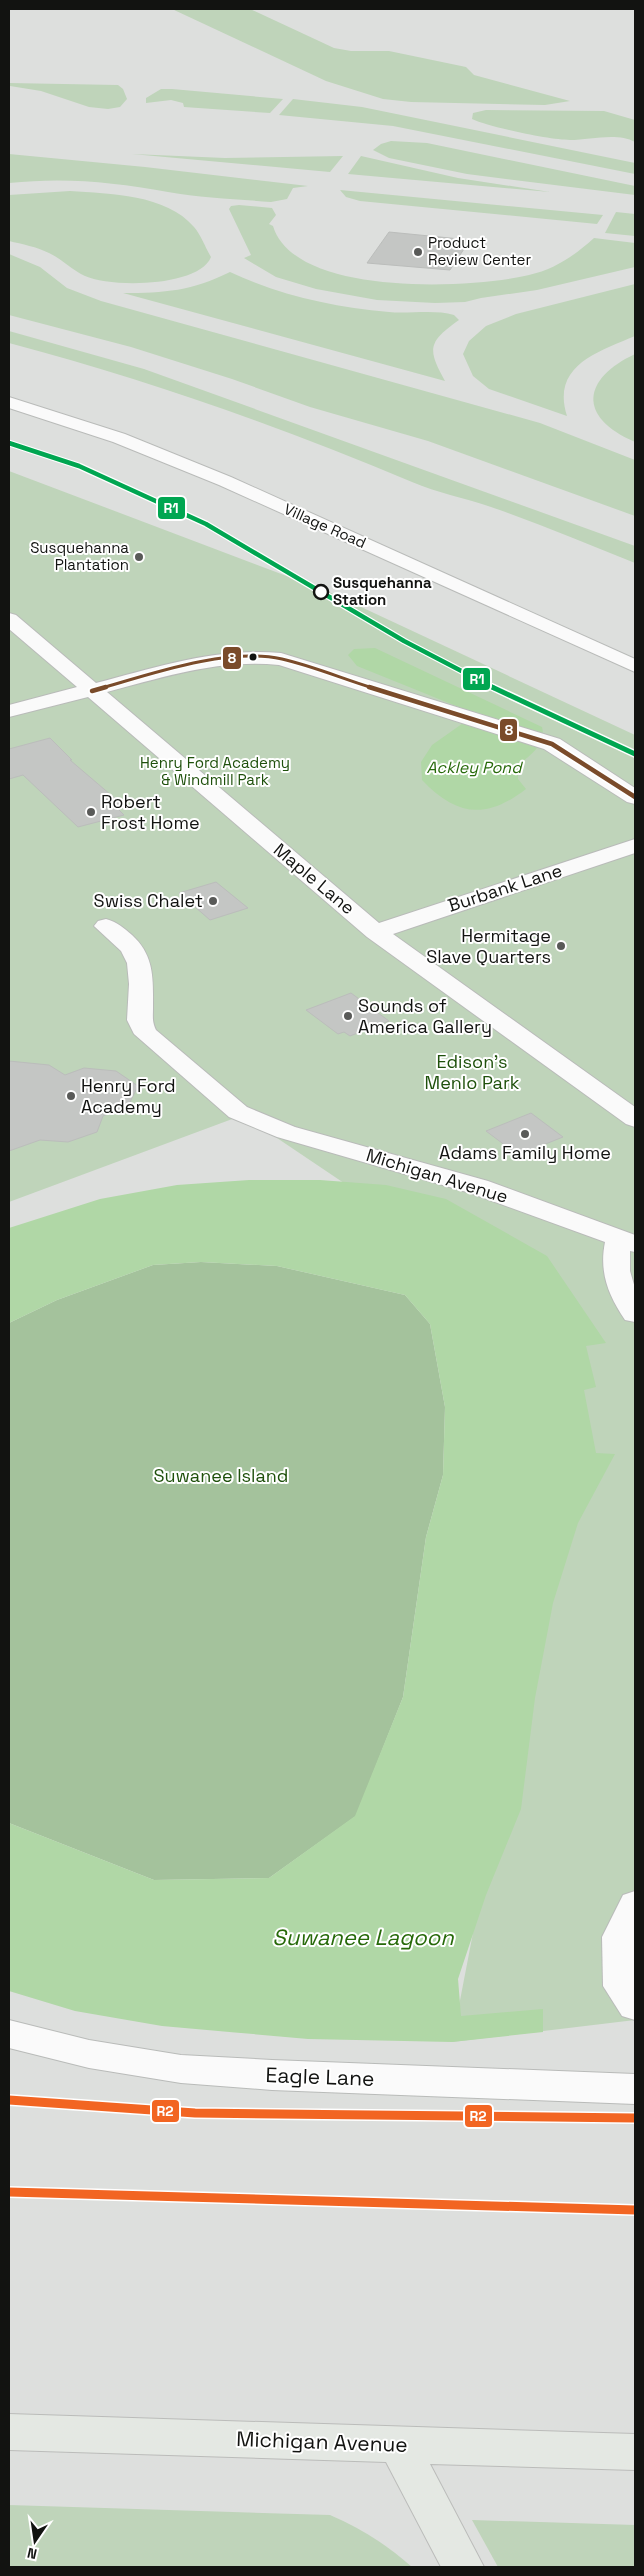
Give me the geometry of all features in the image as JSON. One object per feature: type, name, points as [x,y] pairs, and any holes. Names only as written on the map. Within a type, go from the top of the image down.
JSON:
[{"type":"main road","name":"Michigan Avenue","points":[[9,2432],[635,2452]]},
{"type":"main road","points":[[398,2444],[462,2567]]},
{"type":"street","name":"Village Road","points":[[9,402],[119,438],[226,481],[635,666]]},
{"type":"street","name":"Maple Lane","points":[[9,619],[375,932],[635,1119]]},
{"type":"street","points":[[9,712],[204,661],[228,657],[255,656],[281,659],[552,744],[635,797]]},
{"type":"street","name":"Burbank Lane","points":[[375,932],[635,846]]},
{"type":"street","name":"Michigan Avenue","points":[[106,926],[126,940],[138,954],[141,1014],[139,1020],[146,1034],[238,1112],[286,1132],[479,1187],[549,1211],[627,1242]]},
{"type":"street","points":[[627,1242],[616,1255],[616,1277],[635,1314]]},
{"type":"street","points":[[635,1904],[619,1937],[621,1986],[635,2006]]},
{"type":"street","name":"Eagle Lane","points":[[9,2034],[89,2054],[181,2069],[272,2075],[635,2089]]},
{"type":"green space","points":[[172,9],[250,9],[334,48],[351,51],[389,51],[466,67],[474,75],[570,101],[545,105],[411,102],[383,99],[326,81]]},
{"type":"green space","points":[[9,83],[118,85],[123,89],[127,99],[120,107],[108,109],[89,107],[41,91],[10,86]]},
{"type":"green space","points":[[161,89],[283,99],[270,113],[184,107],[183,103],[171,100],[146,103],[146,98]]},
{"type":"green space","points":[[293,99],[362,107],[635,163],[635,174],[393,126],[279,115]]},
{"type":"green space","points":[[486,110],[604,111],[635,120],[635,142],[620,137],[570,140],[549,138],[505,129],[472,119],[473,113]]},
{"type":"green space","points":[[391,141],[427,143],[635,186],[635,195],[467,174],[389,158],[373,150],[381,144]]},
{"type":"green space","points":[[9,154],[145,167],[308,186],[293,188],[287,199],[271,202],[193,196],[89,182],[50,180],[9,183]]},
{"type":"green space","points":[[132,154],[225,158],[343,156],[330,172]]},
{"type":"green space","points":[[361,156],[458,178],[550,192],[348,174]]},
{"type":"green space","points":[[340,190],[603,215],[597,224],[360,201],[346,197]]},
{"type":"green space","points":[[70,191],[137,198],[168,208],[182,216],[194,227],[211,257],[203,267],[190,274],[173,279],[153,282],[114,282],[85,276],[49,253],[9,241],[9,195]]},
{"type":"green space","points":[[231,206],[272,208],[276,215],[269,224],[273,226],[288,249],[314,266],[348,276],[387,282],[428,284],[502,280],[529,275],[556,265],[572,256],[594,238],[635,243],[635,267],[537,290],[465,302],[435,303],[377,300],[316,289],[276,277],[244,258],[251,255],[229,209]]},
{"type":"green space","points":[[616,212],[635,214],[635,236],[605,233]]},
{"type":"green space","points":[[9,254],[40,267],[67,288],[101,301],[540,423],[635,460],[635,516],[428,441],[310,407],[232,379],[131,347],[9,315]]},
{"type":"green space","points":[[230,272],[288,294],[348,307],[389,312],[439,312],[454,315],[459,320],[441,334],[436,341],[433,353],[445,381],[123,293],[178,290],[203,283]]},
{"type":"green space","points":[[635,284],[635,336],[593,355],[571,373],[566,385],[564,399],[567,416],[489,389],[473,376],[463,354],[469,341],[486,326],[516,314]]},
{"type":"green space","points":[[9,331],[144,369],[635,546],[635,563],[527,520],[422,486],[313,442],[213,405],[111,372],[9,343]]},
{"type":"green space","points":[[635,354],[635,442],[616,432],[603,421],[596,410],[593,398],[596,386],[604,375],[617,364]]},
{"type":"green space","points":[[9,471],[329,592],[635,735],[635,2020],[452,2042],[586,1346],[243,1115],[9,1202]]},
{"type":"green space","name":"Suwanee Island","points":[[201,1262],[277,1266],[405,1295],[430,1324],[445,1407],[443,1475],[426,1537],[403,1697],[356,1816],[269,1878],[154,1880],[9,1823],[9,1323],[57,1300],[153,1265]]},
{"type":"green space","points":[[9,2505],[330,2515],[373,2538],[393,2551],[412,2567],[9,2567]]},
{"type":"green space","points":[[472,2520],[635,2525],[635,2567],[498,2567]]},
{"type":"water","name":"Ackley Pond","points":[[375,648],[542,727],[543,734],[540,745],[518,767],[518,779],[526,789],[498,806],[472,810],[459,807],[447,801],[422,780],[421,762],[432,745],[476,714],[357,666],[348,655],[354,649]]},
{"type":"water","name":"Suwanee Lagoon","points":[[249,1180],[320,1180],[386,1185],[446,1199],[547,1256],[606,1343],[586,1346],[596,1387],[584,1390],[596,1453],[615,1454],[578,1523],[553,1603],[535,1698],[521,1809],[486,1895],[458,1979],[461,2016],[543,2009],[543,2032],[452,2042],[308,2039],[162,2026],[75,2011],[9,1991],[9,1823],[154,1880],[269,1878],[355,1816],[403,1697],[426,1537],[443,1475],[445,1407],[430,1324],[405,1295],[277,1266],[201,1262],[153,1265],[57,1300],[9,1323],[9,1228],[100,1199],[177,1185]]},
{"type":"building","name":"Product Review Center","points":[[389,232],[470,240],[450,270],[367,263]]},
{"type":"building","points":[[50,738],[72,760],[70,760],[125,807],[118,809],[124,815],[78,827],[23,775],[9,779],[9,749]]},
{"type":"building","name":"Swiss Chalet","points":[[216,882],[248,908],[210,920],[179,893]]},
{"type":"building","name":"Sounds of America Gallery","points":[[351,993],[389,1021],[350,1036],[344,1032],[338,1034],[306,1010]]},
{"type":"building","name":"Henry Ford Academy","points":[[9,1061],[49,1065],[65,1075],[84,1068],[116,1071],[138,1086],[128,1106],[103,1116],[97,1132],[68,1142],[40,1140],[9,1151]]},
{"type":"building","name":"Adams Family Home","points":[[531,1113],[563,1137],[518,1155],[486,1131]]},
{"type":"railway","points":[[9,443],[79,466],[206,524],[404,641],[493,687]]},
{"type":"railway","points":[[493,687],[635,754]]},
{"type":"railway","points":[[9,2100],[195,2113],[635,2118]]},
{"type":"transit line","name":"R1","points":[[9,443],[79,466],[206,524],[404,641],[486,684],[635,754]]},
{"type":"transit line","name":"8","points":[[92,691],[185,665],[233,658],[281,659],[552,744],[635,797]]},
{"type":"transit line","name":"R2","points":[[9,2100],[195,2113],[635,2118]]},
{"type":"transit line","name":"R2","points":[[9,2192],[635,2210]]},
{"type":"place","name":"Product Review Center","points":[[418,252]]},
{"type":"place","name":"Susquehanna Plantation","points":[[139,557]]},
{"type":"place","name":"Susquehanna Station","points":[[321,592]]},
{"type":"place","name":"Robert Frost Home","points":[[91,812]]},
{"type":"place","name":"Swiss Chalet","points":[[213,901]]},
{"type":"place","name":"Hermitage Slave Quarters","points":[[561,946]]},
{"type":"place","name":"Sounds of America Gallery","points":[[348,1016]]},
{"type":"place","name":"Henry Ford Academy","points":[[71,1096]]},
{"type":"place","name":"Adams Family Home","points":[[525,1134]]},
{"type":"park label","name":"Henry Ford Academy & Windmill Park","points":[[215,772]]},
{"type":"park label","name":"Edison's Menlo Park","points":[[472,1072]]}]
